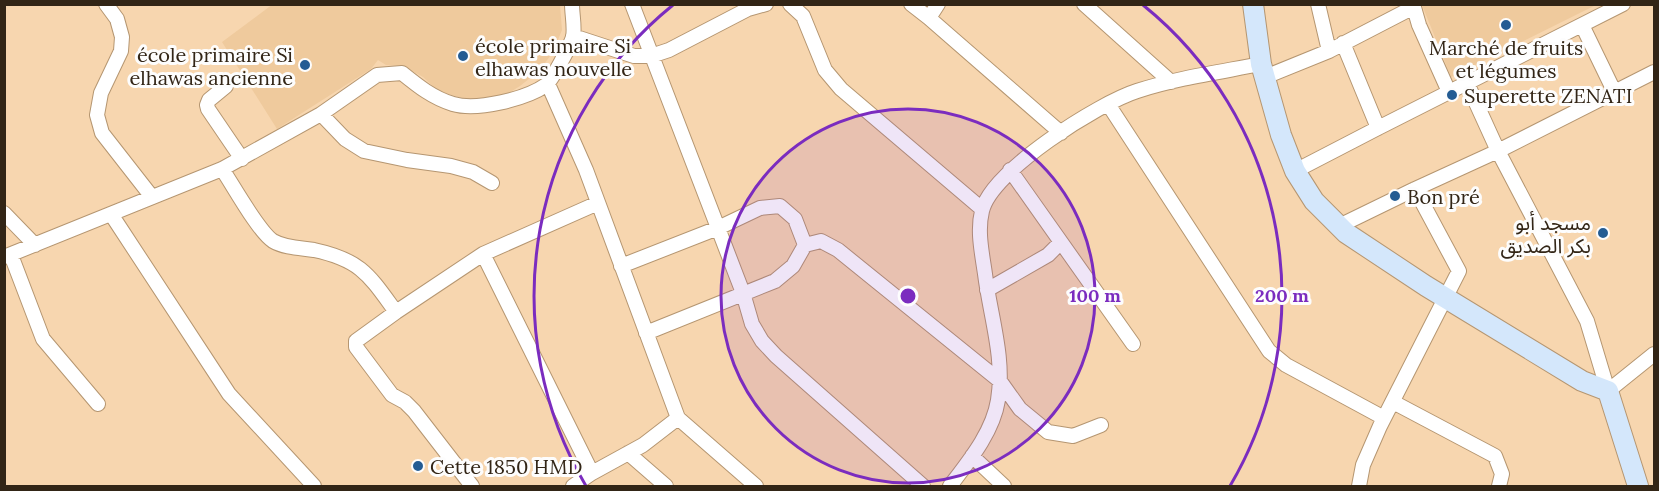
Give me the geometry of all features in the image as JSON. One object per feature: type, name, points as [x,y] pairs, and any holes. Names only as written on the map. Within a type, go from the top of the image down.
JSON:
[{"type":"street","points":[[106,4],[117,19],[122,37],[121,51],[101,93],[97,115],[102,133],[152,197]]},
{"type":"street","points":[[98,404],[44,339],[8,256],[222,169],[321,114],[377,75],[402,73],[430,95],[454,104],[478,107],[503,102],[548,84],[573,36],[572,4]]},
{"type":"street","points":[[632,4],[743,293],[752,324],[762,341],[776,357],[923,486]]},
{"type":"street","points":[[573,36],[634,56],[651,56],[669,50],[747,7],[766,4]]},
{"type":"street","points":[[790,4],[803,16],[825,70],[841,89],[982,209]]},
{"type":"street","points":[[911,4],[1060,133]]},
{"type":"street","points":[[929,18],[938,4]]},
{"type":"street","points":[[1084,4],[1172,82]]},
{"type":"street","points":[[1253,4],[1263,71],[1281,135],[1295,171],[1314,201],[1346,233],[1445,297],[1582,381],[1608,391]]},
{"type":"street","points":[[1318,4],[1329,51]]},
{"type":"street","points":[[1295,171],[1623,4]]},
{"type":"street","points":[[950,486],[987,433],[998,402],[1000,381],[996,336],[980,238],[982,209],[995,185],[1010,170],[1092,111],[1135,92],[1172,82],[1263,71],[1329,51],[1413,6],[1419,25],[1449,92]]},
{"type":"street","points":[[1582,25],[1614,91]]},
{"type":"street","points":[[1343,44],[1378,128]]},
{"type":"street","points":[[1339,226],[1498,151],[1654,72]]},
{"type":"street","points":[[1467,83],[1498,151],[1587,321],[1638,486]]},
{"type":"street","points":[[548,84],[586,170],[678,418],[756,486]]},
{"type":"street","points":[[226,86],[209,100],[207,105],[242,159]]},
{"type":"street","points":[[1108,104],[1269,351],[1286,365],[1384,418]]},
{"type":"street","points":[[321,114],[345,139],[364,151],[452,166],[473,172],[492,183]]},
{"type":"street","points":[[222,169],[264,232],[273,241],[287,246],[315,250],[352,262],[375,282],[396,312]]},
{"type":"street","points":[[1010,170],[1133,344]]},
{"type":"street","points":[[1359,486],[1363,465],[1384,418],[1459,271],[1415,189]]},
{"type":"street","points":[[472,486],[414,411],[405,402],[392,395],[356,347],[356,341],[483,254],[598,203]]},
{"type":"street","points":[[621,266],[718,228],[760,208],[780,206],[795,219],[806,246]]},
{"type":"street","points":[[4,213],[35,245]]},
{"type":"street","points":[[111,214],[229,394],[314,486]]},
{"type":"street","points":[[646,333],[775,280],[793,266],[806,246],[821,241],[838,250],[1000,381],[1020,409],[1048,432],[1073,436],[1101,425]]},
{"type":"street","points":[[987,290],[1048,255],[1060,243]]},
{"type":"street","points":[[483,254],[592,473]]},
{"type":"street","points":[[1608,391],[1654,354]]},
{"type":"street","points":[[1393,402],[1496,456],[1502,474],[1499,486]]},
{"type":"street","points":[[577,486],[592,473],[643,445],[678,418]]},
{"type":"street","points":[[628,453],[666,486]]},
{"type":"street","points":[[972,456],[1004,486]]},
{"type":"shaded area","points":[[273,4],[560,5],[562,30],[553,52],[539,71],[501,98],[466,99],[438,91],[423,77],[403,66],[386,65],[378,60],[371,69],[277,129],[222,42]]},
{"type":"shaded area","points":[[1422,5],[1596,5],[1451,77]]},
{"type":"place","name":"Marché de fruits et légumes","points":[[1506,25]]},
{"type":"place","name":"école primaire Si elhawas nouvelle","points":[[463,56]]},
{"type":"place","name":"école primaire Si elhawas ancienne","points":[[305,65]]},
{"type":"place","name":"Superette ZENATI","points":[[1452,95]]},
{"type":"place","name":"Bon pré","points":[[1395,196]]},
{"type":"place","name":"مسجد أبو بكر الصديق","points":[[1603,233]]},
{"type":"place","name":"Cette 1850 HMD","points":[[418,466]]}]
